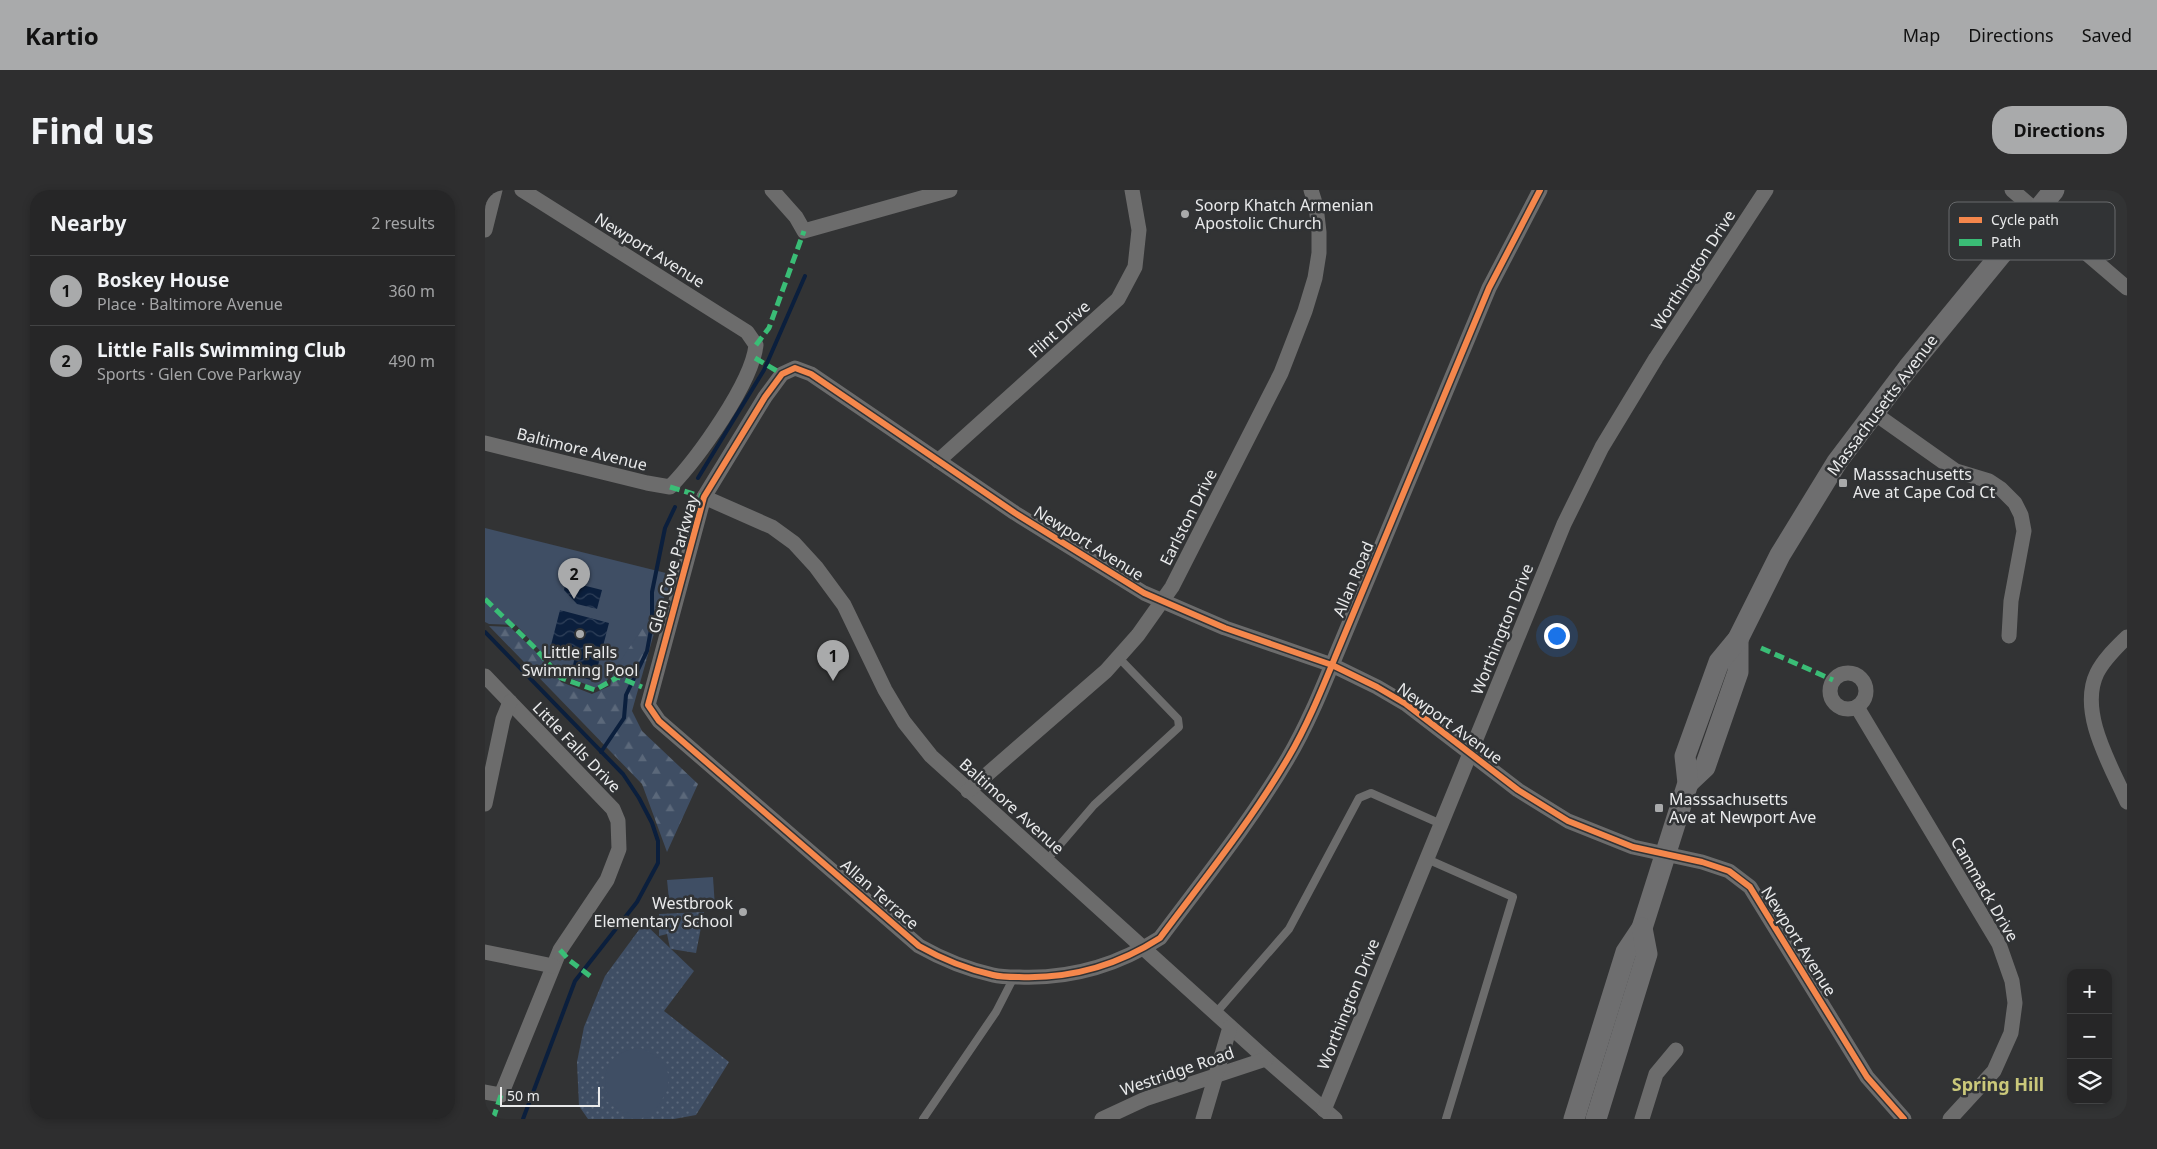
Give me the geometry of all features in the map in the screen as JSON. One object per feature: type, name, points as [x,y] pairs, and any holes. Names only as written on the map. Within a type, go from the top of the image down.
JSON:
[{"type":"main road","name":"Massachusetts Avenue","points":[[2044,202],[2054,190]]},
{"type":"main road","name":"Massachusetts Avenue","points":[[1574,1119],[1627,952],[1642,928],[1687,783],[1705,767],[1737,672],[1738,639],[1779,555],[1813,497],[1837,462],[1914,360],[1997,260]]},
{"type":"main road","name":"Massachusetts Avenue","points":[[1596,1119],[1647,954],[1642,928]]},
{"type":"street","points":[[485,230],[495,190]]},
{"type":"street","name":"Newport Avenue","points":[[522,190],[747,332],[756,344]]},
{"type":"street","points":[[772,190],[796,217],[804,230],[950,190]]},
{"type":"street","name":"Flint Drive","points":[[938,461],[1118,299],[1135,267],[1139,230],[1131,190]]},
{"type":"street","name":"Earlston Drive","points":[[968,791],[1119,658],[1172,587],[1281,373],[1294,342],[1315,278],[1319,254],[1319,232],[1311,190]]},
{"type":"street","name":"Allan Road","points":[[1143,949],[1160,938],[1237,835],[1288,759],[1332,665],[1489,288],[1540,190]]},
{"type":"street","name":"Worthington Drive","points":[[1330,1114],[1441,824],[1564,524],[1602,447],[1656,358],[1766,190]]},
{"type":"street","points":[[2012,190],[2026,202]]},
{"type":"street","points":[[2094,260],[2127,288]]},
{"type":"street","name":"Glen Cove Parkway","points":[[670,487],[700,453],[726,411],[755,358],[756,344]]},
{"type":"street","name":"Newport Avenue","points":[[795,368],[811,374],[1015,513],[1144,593],[1225,628],[1332,665],[1377,687],[1406,704],[1518,790],[1568,820],[1633,848],[1702,862],[1729,871],[1749,887],[1867,1077],[1904,1119]]},
{"type":"street","name":"Glen Cove Parkway","points":[[648,705],[704,497],[765,397],[782,374],[795,368]]},
{"type":"street","points":[[1874,413],[1956,471],[1989,481],[2001,488],[2015,503],[2021,515],[2024,531],[2011,601],[2009,636]]},
{"type":"street","name":"Baltimore Avenue","points":[[485,443],[670,487]]},
{"type":"street","name":"Baltimore Avenue","points":[[704,497],[772,527],[794,543],[816,567],[844,605],[885,690],[904,722],[931,756],[1215,1014],[1330,1114]]},
{"type":"street","points":[[2127,638],[2108,656],[2096,674],[2090,702],[2097,732],[2127,802]]},
{"type":"street","name":"Little Falls Drive","points":[[485,676],[613,809],[618,821],[619,849],[607,880],[560,950],[501,1095],[485,1092]]},
{"type":"street","points":[[485,804],[503,719],[510,702]]},
{"type":"street","name":"Allan Terrace","points":[[648,705],[659,721],[919,946],[945,960],[994,976],[1037,978],[1070,975],[1095,969],[1143,949]]},
{"type":"street","name":"Cammack Drive","points":[[1857,707],[1999,944],[2013,982],[2015,1003],[2011,1033],[1994,1071],[1950,1119]]},
{"type":"street","points":[[485,952],[553,966]]},
{"type":"street","points":[[1203,1119],[1230,1027]]},
{"type":"street","points":[[1642,1119],[1656,1074],[1676,1050]]},
{"type":"street","name":"Westridge Road","points":[[1102,1119],[1145,1099],[1266,1059]]},
{"type":"lane","points":[[1046,861],[1094,805],[1179,726],[1178,719],[1119,658]]},
{"type":"lane","points":[[1215,1014],[1289,929],[1359,798],[1371,793],[1441,824]]},
{"type":"lane","points":[[1427,860],[1513,897],[1446,1119]]},
{"type":"lane","points":[[923,1119],[996,1012],[1014,977]]},
{"type":"green space","points":[[485,528],[678,576],[606,682],[595,688],[563,675],[516,625],[489,624],[485,622]]},
{"type":"green space","points":[[670,577],[632,711],[642,731],[698,784],[667,852],[642,784],[489,626],[510,627],[539,655],[561,682],[592,694],[610,686],[634,588]]},
{"type":"green space","points":[[713,877],[715,907],[670,910],[667,880]]},
{"type":"green space","points":[[704,912],[696,953],[671,949],[694,971],[664,1011],[729,1062],[696,1115],[674,1119],[588,1119],[579,1106],[577,1062],[584,1027],[605,976],[644,923],[670,948],[667,934],[659,936],[659,914]]},
{"type":"green space","points":[[641,1048],[654,1054],[662,1062],[667,1070],[669,1079],[663,1098],[649,1117],[633,1119],[605,1100],[605,1080],[608,1066],[616,1056],[627,1050]]},
{"type":"water","points":[[566,581],[602,590],[597,609],[577,604],[564,590]]},
{"type":"water","name":"Little Falls Swimming Pool","points":[[560,610],[609,623],[594,681],[571,674],[576,652],[551,645]]},
{"type":"waterway","points":[[698,478],[764,370],[805,276]]},
{"type":"waterway","points":[[601,752],[624,718],[626,695],[647,651],[652,624],[652,592],[665,528],[675,507]]},
{"type":"waterway","points":[[485,632],[623,774],[639,798],[652,823],[658,841],[658,863],[637,902],[575,981],[523,1119]]},
{"type":"marked path","points":[[756,345],[769,328],[804,231]]},
{"type":"marked path","points":[[755,358],[782,374]]},
{"type":"marked path","points":[[670,487],[704,497]]},
{"type":"marked path","points":[[485,599],[535,648],[561,678],[595,690],[618,677],[642,687]]},
{"type":"marked path","points":[[1761,648],[1833,680]]},
{"type":"marked path","points":[[560,950],[569,960],[590,976]]},
{"type":"marked path","points":[[493,1119],[501,1095]]},
{"type":"cycle path","points":[[1540,190],[1489,288],[1336,655],[1331,668],[1302,733],[1274,781],[1227,850],[1160,938],[1144,948],[1110,963],[1075,973],[1038,977],[1006,977],[983,973],[936,955],[919,946],[659,721],[648,705],[704,497],[765,397],[782,374],[795,368],[811,374],[1015,513],[1144,593],[1225,628],[1332,665],[1377,687],[1406,704],[1518,790],[1568,821],[1633,847],[1702,862],[1729,871],[1750,887],[1867,1077],[1904,1119]]},
{"type":"place","name":"Soorp Khatch Armenian Apostolic Church","points":[[1185,214]]},
{"type":"place","name":"Masssachusetts Ave at Cape Cod Ct","points":[[1843,483]]},
{"type":"place","name":"Little Falls Swimming Club","points":[[574,599]]},
{"type":"place","name":"Little Falls Swimming Pool","points":[[580,634]]},
{"type":"place","name":"Boskey House","points":[[833,681]]},
{"type":"place","name":"Masssachusetts Ave at Newport Ave","points":[[1659,808]]},
{"type":"place","name":"Westbrook Elementary School","points":[[743,912]]},
{"type":"district","name":"Spring Hill","points":[[1998,1084]]}]
